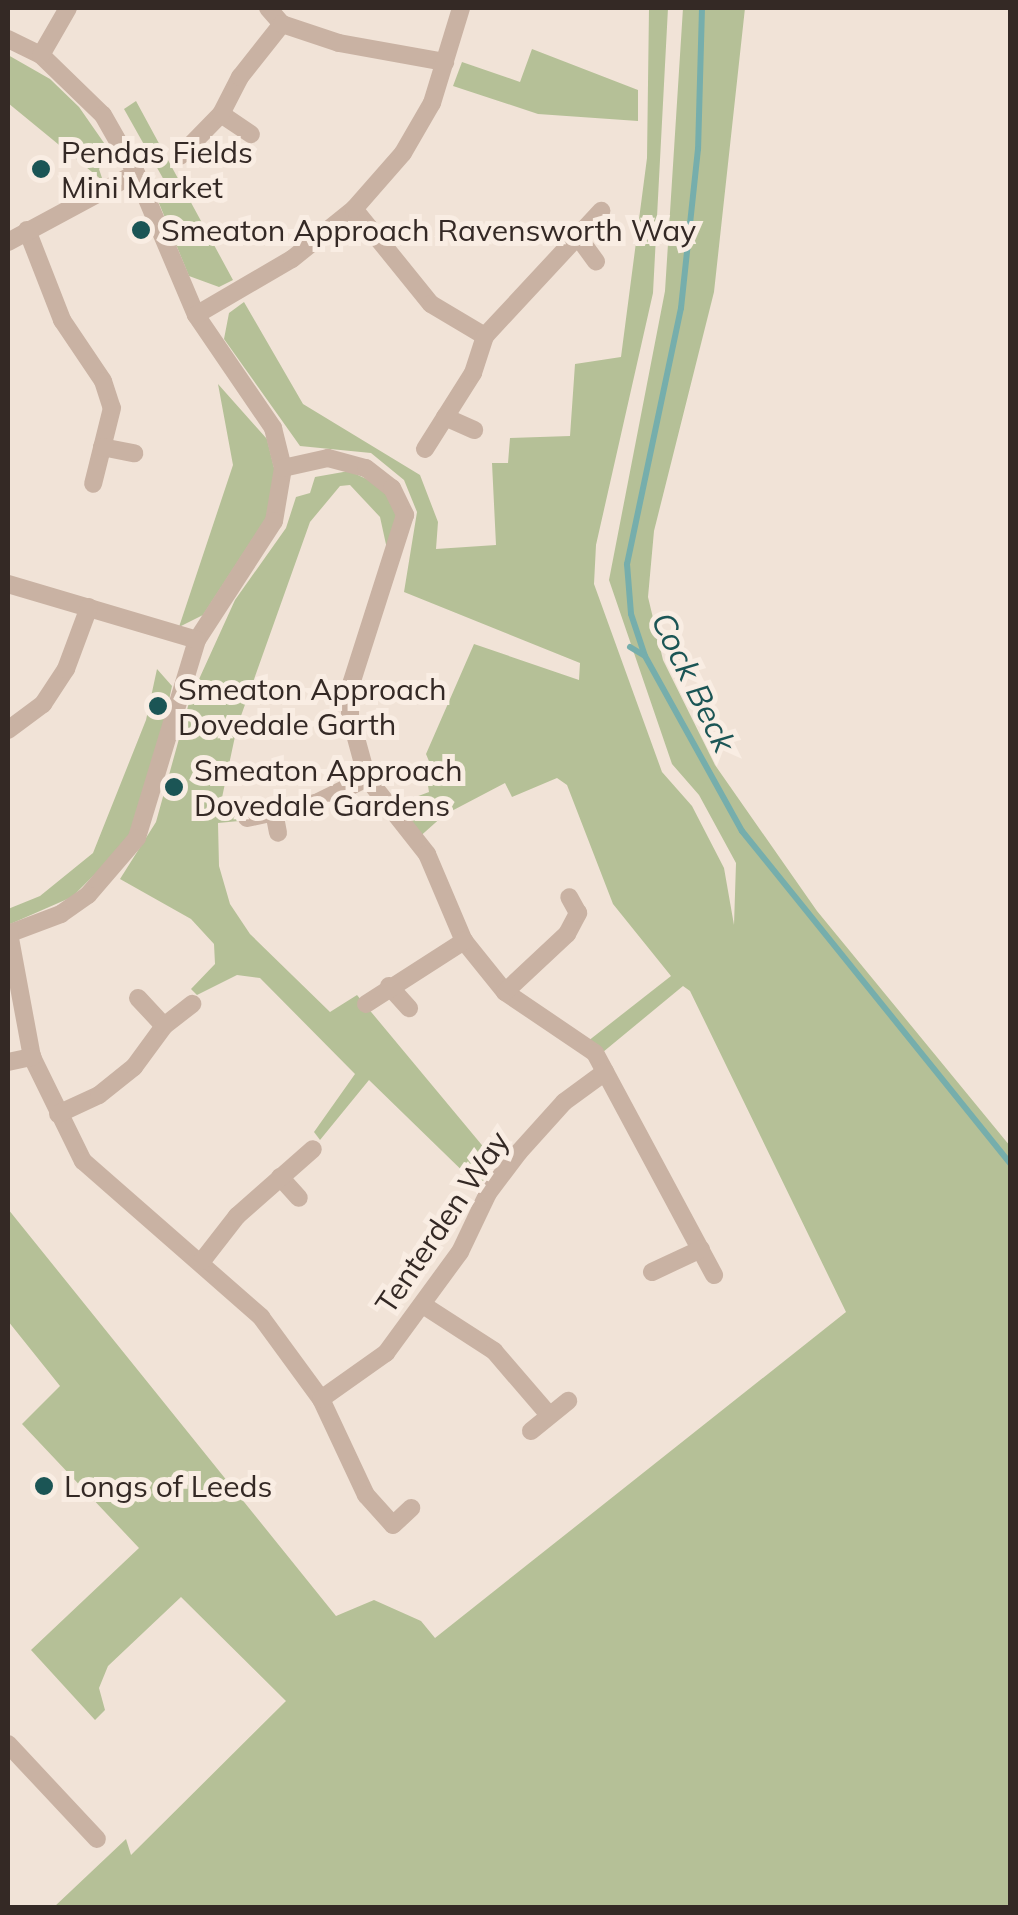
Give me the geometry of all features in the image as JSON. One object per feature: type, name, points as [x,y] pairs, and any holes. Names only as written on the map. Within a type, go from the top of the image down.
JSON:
[{"type":"street","points":[[41,56],[68,8]]},
{"type":"street","points":[[268,8],[282,24],[339,43],[446,62]]},
{"type":"street","points":[[196,315],[292,260],[354,209],[403,152],[432,103],[461,8]]},
{"type":"street","points":[[180,156],[221,114],[240,78],[282,24]]},
{"type":"street","points":[[8,39],[41,56],[102,115],[136,173],[196,315],[273,428],[284,468],[274,520],[197,640],[154,798],[122,863],[62,914],[8,933],[32,1057],[83,1162],[120,1200],[202,1260],[261,1317],[321,1399],[377,1508],[392,1525],[411,1508]]},
{"type":"street","points":[[221,114],[251,134]]},
{"type":"street","points":[[8,242],[136,173]]},
{"type":"street","points":[[354,209],[431,304],[485,336]]},
{"type":"street","points":[[425,450],[473,372],[485,336],[576,234],[602,212]]},
{"type":"street","points":[[27,230],[62,320],[103,381],[112,408],[93,484]]},
{"type":"street","points":[[576,234],[596,262]]},
{"type":"street","points":[[445,418],[474,430]]},
{"type":"street","points":[[102,447],[134,452]]},
{"type":"street","points":[[284,468],[328,458],[366,468],[392,488],[405,515],[351,684],[350,716],[368,778],[427,854],[464,941],[505,992],[595,1054],[714,1275]]},
{"type":"street","points":[[8,584],[197,640]]},
{"type":"street","points":[[8,730],[44,704],[66,669],[90,606]]},
{"type":"street","points":[[246,818],[316,804],[368,778]]},
{"type":"street","points":[[274,812],[278,833]]},
{"type":"street","points":[[505,992],[566,934],[578,913],[570,897]]},
{"type":"street","points":[[366,1004],[464,941]]},
{"type":"street","points":[[389,986],[409,1008]]},
{"type":"street","points":[[138,998],[164,1026]]},
{"type":"street","points":[[58,1114],[99,1095],[134,1067],[164,1026],[192,1004]]},
{"type":"street","points":[[8,1062],[32,1057]]},
{"type":"street","name":"Tenterden Way","points":[[321,1399],[386,1353],[423,1306],[519,1152],[564,1102],[605,1072]]},
{"type":"street","points":[[202,1260],[280,1177],[313,1149]]},
{"type":"street","points":[[280,1177],[299,1198]]},
{"type":"street","points":[[652,1272],[701,1249]]},
{"type":"street","points":[[423,1306],[494,1351],[549,1415]]},
{"type":"street","points":[[531,1431],[568,1401]]},
{"type":"street","points":[[8,1744],[97,1839]]},
{"type":"green space","points":[[649,8],[668,8],[653,293],[596,545],[594,584],[662,772],[692,806],[724,868],[734,925],[736,863],[699,795],[672,764],[609,580],[665,291],[683,8],[745,8],[714,292],[654,531],[648,597],[663,660],[715,765],[817,911],[1010,1146],[1010,1907],[54,1907],[126,1839],[131,1855],[286,1701],[181,1597],[108,1666],[99,1688],[105,1710],[95,1720],[31,1650],[139,1548],[22,1424],[60,1386],[8,1321],[8,1209],[336,1616],[374,1600],[421,1621],[435,1638],[846,1312],[690,991],[683,986],[597,1057],[583,1045],[671,976],[613,904],[567,785],[557,778],[512,797],[505,783],[444,815],[416,840],[389,807],[429,792],[426,773],[433,771],[426,754],[474,644],[579,680],[580,663],[404,592],[417,512],[404,480],[371,453],[300,446],[224,339],[229,313],[244,302],[303,404],[420,475],[438,522],[436,549],[496,545],[492,463],[508,463],[510,438],[570,436],[575,364],[621,357],[647,158]]},
{"type":"green space","points":[[532,49],[638,90],[638,121],[538,114],[453,86],[462,62],[520,82]]},
{"type":"green space","points":[[8,55],[50,79],[79,107],[111,153],[99,169],[103,181],[8,103]]},
{"type":"green space","points":[[136,101],[233,280],[219,287],[189,276],[156,196],[169,189],[124,109]]},
{"type":"green space","points":[[218,384],[267,439],[275,472],[268,515],[203,615],[179,627],[233,465]]},
{"type":"green space","points":[[349,471],[382,486],[398,517],[387,549],[380,517],[350,485],[340,486],[310,522],[237,727],[220,807],[237,806],[239,821],[218,823],[219,866],[230,904],[250,934],[330,1012],[357,995],[496,1162],[479,1187],[369,1080],[320,1140],[314,1132],[355,1074],[260,978],[237,975],[197,995],[191,989],[215,964],[214,944],[191,919],[120,879],[156,822],[190,699],[235,600],[286,528],[296,497],[310,493],[315,477]]},
{"type":"green space","points":[[157,669],[172,686],[150,789],[125,844],[72,897],[8,925],[8,909],[40,896],[93,853],[146,720]]},
{"type":"waterway","name":"Cock Beck","points":[[702,8],[698,149],[681,308],[627,564],[631,614],[645,656],[742,831],[1010,1163]]},
{"type":"waterway","points":[[630,647],[645,656]]},
{"type":"place","name":"Pendas Fields Mini Market","points":[[41,169]]},
{"type":"place","name":"Smeaton Approach Ravensworth Way","points":[[141,230]]},
{"type":"place","name":"Smeaton Approach Dovedale Garth","points":[[158,706]]},
{"type":"place","name":"Smeaton Approach Dovedale Gardens","points":[[174,787]]},
{"type":"place","name":"Longs of Leeds","points":[[44,1486]]}]
